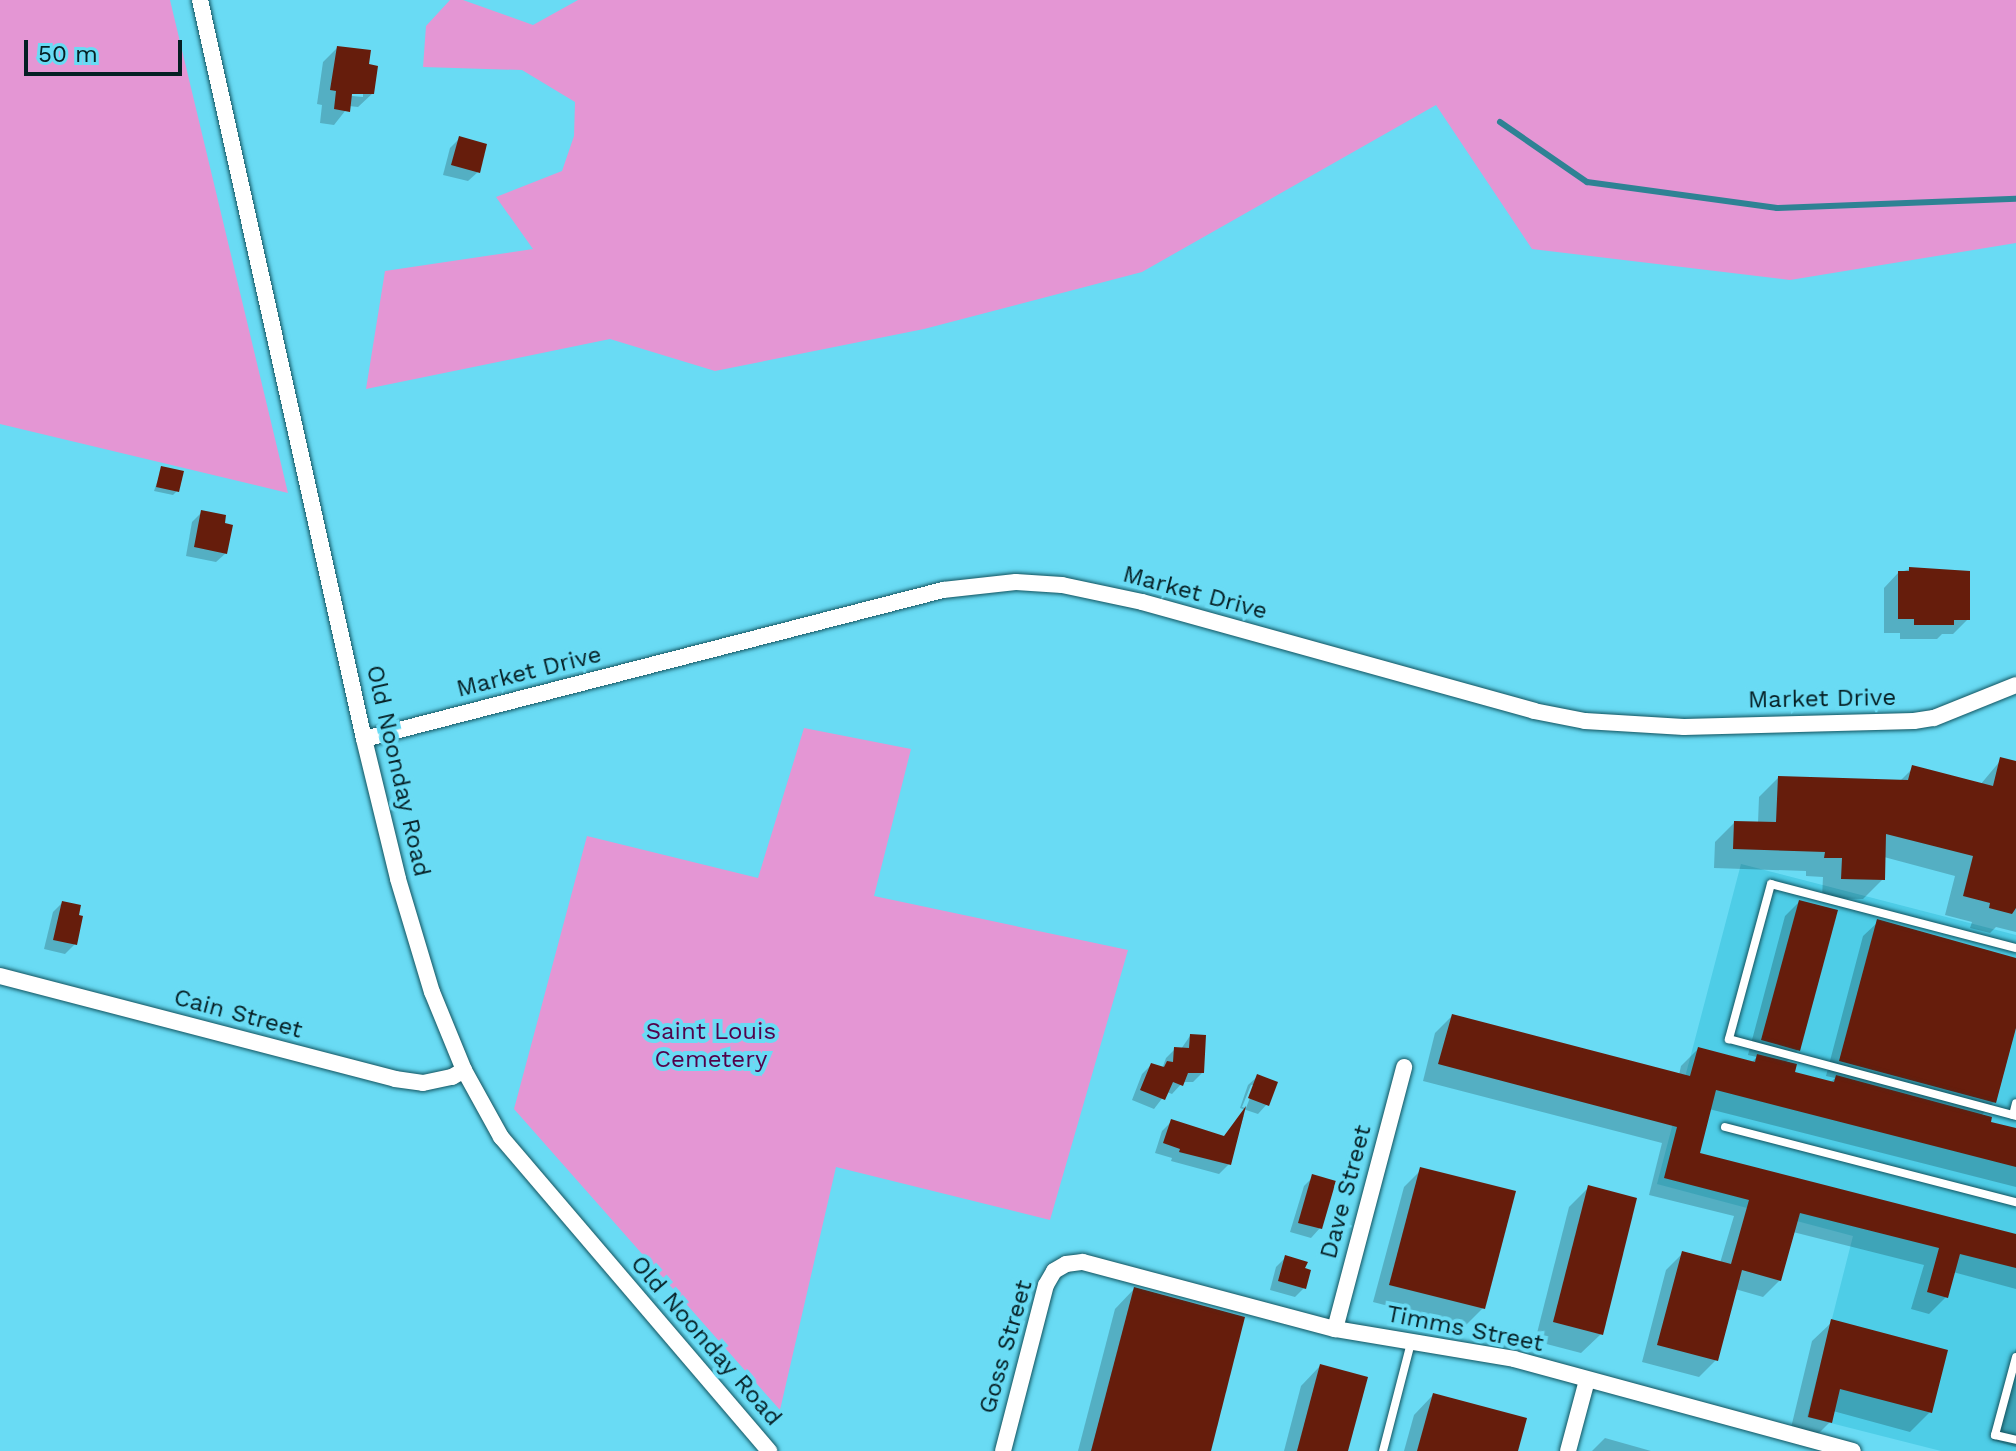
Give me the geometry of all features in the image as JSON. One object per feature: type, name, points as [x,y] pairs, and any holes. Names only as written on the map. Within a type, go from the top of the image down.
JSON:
[{"type":"street","name":"Old Noonday Road","points":[[200,0],[364,739],[414,936],[464,1070],[501,1137],[524,1167],[769,1451]]},
{"type":"street","name":"Market Drive","points":[[364,739],[943,590],[1016,582],[1062,585],[1142,602],[1534,711],[1585,721],[1684,727],[1914,721],[1934,718],[2016,685]]},
{"type":"street","name":"Cain Street","points":[[0,976],[395,1079],[423,1083],[452,1077],[464,1070]]},
{"type":"street","name":"Dave Street","points":[[1335,1329],[1404,1067]]},
{"type":"street","name":"Timms Street","points":[[1066,1264],[1083,1262],[1335,1329],[1514,1359],[1853,1451]]},
{"type":"street","name":"Goss Street","points":[[1003,1451],[1046,1285],[1054,1271],[1066,1264]]},
{"type":"street","points":[[1568,1451],[1587,1380]]},
{"type":"lane","points":[[2016,948],[1771,884],[1729,1039],[2014,1116],[2016,1103]]},
{"type":"lane","points":[[1725,1127],[2016,1202]]},
{"type":"lane","points":[[1383,1451],[1411,1343]]},
{"type":"lane","points":[[2016,1357],[1995,1435],[2016,1440]]},
{"type":"shaded area","points":[[1741,864],[2016,935],[2016,1451],[1941,1451],[1807,1417],[1853,1236],[1657,1184]]},
{"type":"green space","points":[[0,0],[170,0],[288,493],[0,424]]},
{"type":"green space","points":[[450,0],[463,0],[533,25],[578,0],[2016,0],[2016,243],[1790,280],[1532,249],[1436,105],[1142,272],[924,329],[715,371],[610,339],[366,389],[385,271],[533,249],[496,197],[562,171],[574,136],[575,102],[522,70],[423,67],[426,26]]},
{"type":"green space","name":"Saint Louis Cemetery","points":[[804,728],[911,749],[874,896],[1128,950],[1050,1220],[836,1167],[780,1410],[514,1109],[587,836],[758,878]]},
{"type":"building","points":[[337,46],[371,50],[369,64],[378,66],[374,94],[352,94],[350,112],[334,109],[336,91],[330,90]]},
{"type":"building","points":[[459,136],[487,144],[480,173],[451,165]]},
{"type":"building","points":[[161,466],[184,471],[179,492],[156,487]]},
{"type":"building","points":[[201,510],[226,515],[225,523],[233,525],[227,554],[194,547]]},
{"type":"building","points":[[1909,567],[1970,571],[1970,620],[1954,620],[1954,625],[1914,625],[1914,619],[1898,619],[1898,571],[1909,571]]},
{"type":"building","points":[[2000,757],[2016,761],[2016,908],[2012,914],[1989,908],[1990,903],[1963,896],[1973,856],[1886,834],[1885,880],[1841,879],[1842,858],[1824,858],[1825,852],[1733,849],[1734,821],[1776,822],[1778,776],[1908,780],[1912,765],[1993,786]]},
{"type":"building","points":[[1799,900],[1838,910],[1800,1051],[1761,1040]]},
{"type":"building","points":[[62,901],[81,905],[79,915],[83,916],[77,945],[53,940]]},
{"type":"building","points":[[1877,919],[2016,958],[2016,1028],[1996,1103],[1839,1061]]},
{"type":"building","points":[[1452,1014],[1690,1076],[1698,1047],[1755,1062],[1757,1054],[1797,1064],[1795,1072],[1834,1082],[1836,1075],[1992,1117],[1991,1122],[2016,1128],[2016,1167],[1716,1090],[1700,1153],[2016,1234],[2016,1268],[1960,1254],[1948,1298],[1927,1292],[1939,1248],[1800,1213],[1781,1281],[1742,1270],[1718,1361],[1657,1345],[1682,1251],[1731,1264],[1749,1200],[1664,1178],[1677,1127],[1438,1064]]},
{"type":"building","points":[[1190,1034],[1206,1035],[1204,1073],[1188,1073],[1183,1086],[1173,1082],[1165,1100],[1140,1090],[1151,1063],[1164,1067],[1167,1061],[1173,1062],[1174,1047],[1189,1048]]},
{"type":"building","points":[[1257,1074],[1278,1082],[1269,1106],[1248,1098]]},
{"type":"building","points":[[1246,1106],[1231,1165],[1179,1152],[1180,1149],[1163,1143],[1171,1119],[1224,1136]]},
{"type":"building","points":[[1420,1167],[1516,1191],[1485,1309],[1389,1285]]},
{"type":"building","points":[[1312,1174],[1336,1181],[1322,1229],[1298,1223]]},
{"type":"building","points":[[1588,1185],[1637,1198],[1603,1335],[1553,1322]]},
{"type":"building","points":[[1285,1255],[1308,1262],[1305,1268],[1311,1270],[1306,1289],[1278,1281]]},
{"type":"building","points":[[1134,1287],[1245,1317],[1211,1451],[1091,1451]]},
{"type":"building","points":[[1831,1319],[1948,1350],[1932,1413],[1840,1389],[1832,1423],[1808,1417]]},
{"type":"building","points":[[1320,1364],[1368,1377],[1348,1451],[1297,1451]]},
{"type":"building","points":[[1433,1393],[1527,1418],[1518,1451],[1417,1451]]},
{"type":"waterway","points":[[1500,122],[1587,182],[1777,208],[2016,199]]}]
